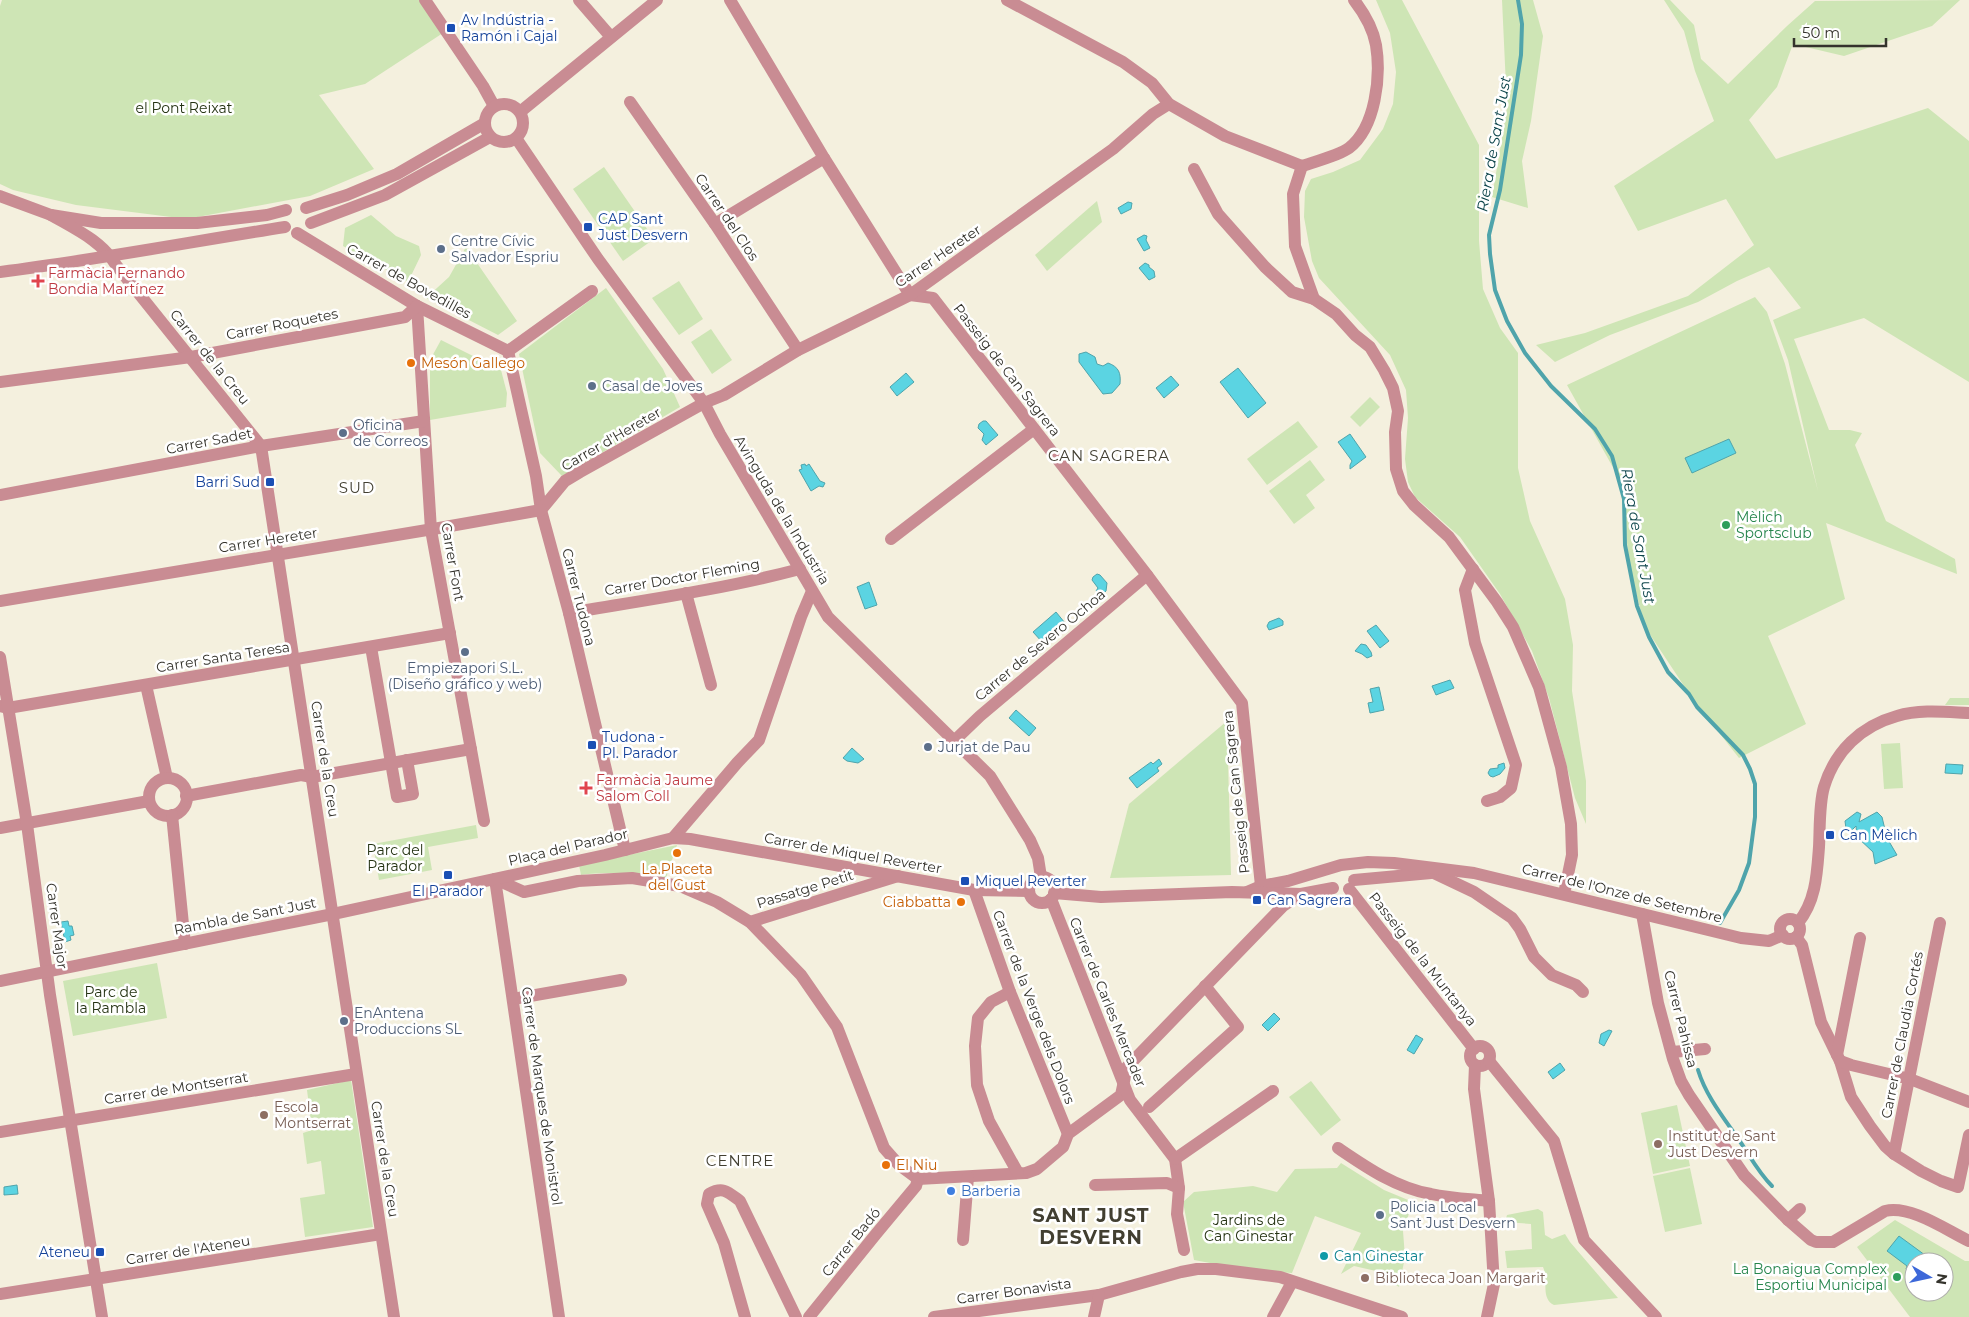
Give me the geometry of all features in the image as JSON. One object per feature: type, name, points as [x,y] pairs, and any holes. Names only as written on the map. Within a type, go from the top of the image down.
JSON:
[{"type":"street","points":[[425,0],[483,86],[494,106]]},
{"type":"street","points":[[579,0],[611,37]]},
{"type":"street","points":[[520,112],[657,0]]},
{"type":"street","points":[[730,0],[824,158],[910,295]]},
{"type":"street","points":[[1007,0],[1123,62],[1152,83],[1169,104],[1225,136],[1302,166],[1348,149],[1363,132],[1371,112],[1377,92],[1376,44],[1366,16],[1354,0]]},
{"type":"street","name":"Carrer del Clos","points":[[630,102],[715,224],[798,350]]},
{"type":"street","points":[[508,104],[520,112],[523,129],[516,138],[503,142],[490,137],[485,123],[489,111],[494,106],[508,104]]},
{"type":"street","name":"Carrer Hereter","points":[[704,403],[724,394],[798,350],[910,295],[1113,149],[1152,114],[1169,104]]},
{"type":"street","points":[[306,208],[347,195],[398,174],[485,123]]},
{"type":"street","points":[[311,223],[385,195],[490,137]]},
{"type":"street","name":"Avinguda de la Industria","points":[[516,138],[598,259],[704,403],[720,434],[828,617],[990,776],[1030,840],[1038,858],[1041,877]]},
{"type":"street","points":[[715,224],[824,158]]},
{"type":"street","points":[[1302,166],[1293,194],[1295,246],[1314,299]]},
{"type":"street","points":[[1194,169],[1218,214],[1265,267],[1292,292],[1314,299],[1336,314],[1370,347],[1384,370],[1393,388],[1398,411],[1395,447],[1398,480],[1403,491],[1414,505],[1449,537],[1473,569],[1513,627],[1539,687],[1554,738],[1571,824],[1572,855],[1564,894]]},
{"type":"street","points":[[0,196],[51,215],[101,222],[197,223],[267,215],[286,210],[296,204],[306,208],[312,217],[308,228],[297,234],[285,227],[283,216],[286,210]]},
{"type":"street","name":"Carrer de la Creu","points":[[51,215],[97,242],[110,254],[116,265],[261,446],[394,1317]]},
{"type":"street","points":[[0,272],[55,265],[110,254],[285,227]]},
{"type":"street","name":"Carrer de Bovedilles","points":[[297,234],[417,306],[508,351]]},
{"type":"street","points":[[508,351],[592,291]]},
{"type":"street","name":"Passeig de Can Sagrera","points":[[910,295],[933,298],[1242,703],[1262,886]]},
{"type":"street","name":"Carrer Roquetes","points":[[0,382],[191,357],[405,317],[417,306]]},
{"type":"street","name":"Carrer Font","points":[[417,306],[431,530],[484,821]]},
{"type":"street","name":"Carrer Tudona","points":[[508,351],[536,476],[541,510],[569,613],[625,850]]},
{"type":"street","name":"Carrer d'Hereter","points":[[541,510],[565,481],[704,403]]},
{"type":"street","name":"Carrer Sadet","points":[[0,495],[261,446],[424,421]]},
{"type":"street","points":[[891,539],[1034,429]]},
{"type":"street","name":"Carrer Hereter","points":[[0,600],[431,530],[541,510]]},
{"type":"street","name":"Carrer Doctor Fleming","points":[[569,613],[686,593],[775,576],[800,569]]},
{"type":"street","points":[[1473,569],[1465,590],[1475,643],[1516,764],[1511,788],[1500,797],[1487,801]]},
{"type":"street","name":"Carrer de Severo Ochoa","points":[[954,741],[980,716],[1146,575]]},
{"type":"street","points":[[673,838],[759,740],[801,617],[812,591]]},
{"type":"street","points":[[686,593],[711,685]]},
{"type":"street","name":"Carrer Santa Teresa","points":[[4,707],[294,661],[450,633]]},
{"type":"street","points":[[372,647],[397,797],[413,794],[407,760]]},
{"type":"street","name":"Carrer Major","points":[[0,657],[4,707],[27,824],[102,1317]]},
{"type":"street","points":[[146,685],[167,778]]},
{"type":"street","points":[[1798,923],[1805,914],[1816,887],[1824,788],[1843,748],[1867,729],[1898,716],[1932,711],[1969,713]]},
{"type":"street","points":[[186,796],[301,775],[312,777],[471,749]]},
{"type":"street","points":[[167,778],[174,779],[180,783],[185,789],[186,796],[182,808],[172,815],[158,812],[149,801],[152,785],[159,780],[167,778]]},
{"type":"street","points":[[0,828],[149,801]]},
{"type":"street","points":[[172,815],[185,944]]},
{"type":"street","name":"Plaça del Parador","points":[[495,879],[673,838]]},
{"type":"street","name":"Carrer de Miquel Reverter","points":[[673,838],[974,890],[1028,890]]},
{"type":"street","name":"Carrer de l'Onze de Setembre","points":[[1336,867],[1368,862],[1394,863],[1474,873],[1741,938],[1769,941],[1783,935]]},
{"type":"street","points":[[566,864],[578,881]]},
{"type":"street","points":[[1247,892],[1262,886],[1288,881],[1336,867],[1348,867],[1353,873],[1351,884],[1338,891],[1333,888],[1328,879],[1336,867]]},
{"type":"street","name":"Carrer de l'Onze de Setembre","points":[[1351,884],[1453,871]]},
{"type":"street","points":[[1434,873],[1474,892],[1512,918],[1520,929],[1534,957],[1552,976],[1576,985],[1583,992]]},
{"type":"street","name":"Passatge Petit","points":[[750,922],[898,876]]},
{"type":"street","points":[[1052,896],[1054,888],[1050,879],[1041,877],[1034,879],[1030,884],[1028,890],[1031,898],[1037,902],[1044,902],[1052,896],[1101,897],[1247,892],[1301,894],[1333,888]]},
{"type":"street","points":[[495,879],[524,892],[578,881],[632,878],[680,886],[717,902],[750,922],[800,975],[837,1028],[884,1148],[915,1179],[1026,1173],[1037,1169],[1063,1147],[1068,1134],[1121,1095],[1127,1067],[1283,906],[1301,894]]},
{"type":"street","name":"Rambla de Sant Just","points":[[0,981],[495,879]]},
{"type":"street","name":"Carrer de Marques de Monistrol","points":[[495,879],[559,1317]]},
{"type":"street","name":"Passeig de la Muntanya","points":[[1351,884],[1474,1049]]},
{"type":"street","name":"Carrer de la Verge dels Dolors","points":[[974,890],[1010,992],[1068,1134]]},
{"type":"street","name":"Carrer de Carles Mercader","points":[[1052,896],[1130,1100],[1175,1159],[1179,1188],[1177,1214],[1184,1250]]},
{"type":"street","name":"Carrer Pahissa","points":[[1642,914],[1658,1002],[1681,1081],[1744,1175],[1788,1220],[1811,1240],[1827,1243],[1838,1240],[1885,1211],[1893,1209],[1920,1216],[1969,1241]]},
{"type":"street","points":[[1791,919],[1798,923],[1800,930],[1796,937],[1790,939],[1783,935],[1781,930],[1784,922],[1791,919]]},
{"type":"street","name":"Carrer de Claudia Cortés","points":[[1894,1154],[1940,923]]},
{"type":"street","points":[[1796,937],[1802,945],[1822,1022],[1839,1058],[1851,1097],[1885,1146],[1921,1171],[1958,1187],[1969,1135]]},
{"type":"street","points":[[1839,1058],[1860,938]]},
{"type":"street","points":[[514,999],[621,980]]},
{"type":"street","points":[[1149,1108],[1238,1027],[1205,986]]},
{"type":"street","points":[[1010,992],[991,1002],[978,1018],[975,1046],[978,1085],[989,1121],[1018,1173]]},
{"type":"street","points":[[1489,1061],[1483,1066],[1475,1065],[1470,1060],[1470,1054],[1478,1046],[1484,1047],[1490,1056],[1489,1061],[1554,1140],[1584,1240],[1656,1317]]},
{"type":"street","points":[[1672,1052],[1706,1049]]},
{"type":"street","points":[[1839,1058],[1850,1065],[1910,1079],[1969,1102]]},
{"type":"street","points":[[1475,1065],[1474,1089],[1489,1201],[1494,1284],[1487,1317]]},
{"type":"street","name":"Carrer de Montserrat","points":[[0,1132],[356,1074]]},
{"type":"street","points":[[1175,1159],[1273,1091]]},
{"type":"street","points":[[1338,1148],[1368,1169],[1402,1185],[1430,1194],[1489,1201]]},
{"type":"street","points":[[963,1240],[968,1176]]},
{"type":"street","name":"Carrer Badó","points":[[809,1317],[876,1234],[915,1179]]},
{"type":"street","points":[[1095,1185],[1167,1183],[1179,1188]]},
{"type":"street","points":[[745,1317],[724,1243],[707,1204],[710,1194],[717,1190],[727,1191],[740,1201],[796,1317]]},
{"type":"street","points":[[1788,1220],[1800,1209]]},
{"type":"street","name":"Carrer de l'Ateneu","points":[[0,1294],[381,1234]]},
{"type":"street","name":"Carrer Bonavista","points":[[939,1317],[1099,1295],[1197,1269],[1234,1271],[1280,1278],[1292,1282]]},
{"type":"street","points":[[1273,1317],[1292,1282],[1402,1317]]},
{"type":"street","points":[[1094,1317],[1099,1295]]},
{"type":"green space","name":"el Pont Reixat","points":[[2,0],[419,0],[443,33],[365,84],[319,95],[374,169],[310,196],[187,219],[76,205],[13,190],[0,184],[0,6]]},
{"type":"green space","points":[[1376,0],[1402,0],[1479,145],[1479,241],[1483,289],[1500,328],[1518,353],[1518,468],[1530,521],[1565,599],[1573,645],[1572,691],[1586,781],[1586,824],[1575,798],[1549,698],[1532,651],[1500,594],[1460,537],[1415,497],[1408,482],[1405,459],[1408,418],[1406,390],[1390,355],[1319,278],[1312,261],[1304,217],[1305,191],[1311,179],[1360,160],[1383,129],[1393,104],[1396,72],[1390,33]]},
{"type":"green space","points":[[1502,0],[1533,0],[1543,36],[1531,121],[1522,161],[1528,208],[1492,197],[1507,108]]},
{"type":"green space","points":[[1664,0],[1670,0],[1694,25],[1701,59],[1728,84],[1815,1],[1960,0],[1932,26],[1844,56],[1793,44],[1777,87],[1749,120],[1776,159],[1928,108],[1969,141],[1969,382],[1864,318],[1794,339],[1829,430],[1850,430],[1862,433],[1855,445],[1886,521],[1955,559],[1957,574],[1826,523],[1845,599],[1768,636],[1806,724],[1739,758],[1694,701],[1645,627],[1630,570],[1620,480],[1567,385],[1755,297],[1767,312],[1785,364],[1818,491],[1788,360],[1773,320],[1801,308],[1769,267],[1737,281],[1698,302],[1610,335],[1555,362],[1536,345],[1585,333],[1688,296],[1754,245],[1726,199],[1638,231],[1614,186],[1714,121],[1695,71],[1684,31]]},
{"type":"green space","points":[[604,167],[654,239],[623,261],[573,189]]},
{"type":"green space","points":[[1097,201],[1102,222],[1047,271],[1035,255]]},
{"type":"green space","points":[[371,215],[396,236],[419,246],[421,255],[408,282],[343,246],[345,228]]},
{"type":"green space","points":[[466,247],[517,321],[498,335],[426,298],[449,277]]},
{"type":"green space","points":[[679,281],[703,319],[679,335],[652,298]]},
{"type":"green space","points":[[606,288],[663,369],[680,407],[562,476],[540,453],[519,354]]},
{"type":"green space","points":[[711,329],[732,360],[712,374],[691,342]]},
{"type":"green space","points":[[441,340],[501,370],[507,393],[506,407],[430,420],[430,360]]},
{"type":"green space","points":[[1370,397],[1380,407],[1360,427],[1350,417]]},
{"type":"green space","points":[[1298,421],[1318,447],[1267,485],[1247,459]]},
{"type":"green space","points":[[1310,460],[1325,480],[1306,495],[1315,508],[1294,524],[1269,491]]},
{"type":"green space","points":[[1950,698],[1969,698],[1969,705],[1945,705]]},
{"type":"green space","points":[[1227,721],[1231,875],[1110,878],[1129,804]]},
{"type":"green space","points":[[1900,743],[1903,788],[1884,789],[1881,744]]},
{"type":"green space","name":"Parc del Parador","points":[[476,825],[478,838],[428,847],[432,870],[379,880],[373,844]]},
{"type":"green space","points":[[677,845],[666,878],[602,873],[581,875],[579,865]]},
{"type":"green space","name":"Parc de la Rambla","points":[[157,963],[167,1018],[73,1036],[63,981]]},
{"type":"green space","points":[[351,1080],[373,1227],[305,1237],[300,1198],[325,1194],[321,1161],[307,1164],[303,1133],[312,1130],[307,1090]]},
{"type":"green space","points":[[1311,1081],[1341,1120],[1321,1136],[1289,1097]]},
{"type":"green space","points":[[1677,1105],[1690,1166],[1653,1174],[1641,1113]]},
{"type":"green space","name":"Jardins de Can Ginestar","points":[[1341,1163],[1384,1190],[1413,1202],[1403,1231],[1405,1257],[1399,1287],[1376,1271],[1354,1266],[1341,1274],[1361,1233],[1315,1216],[1292,1273],[1248,1270],[1194,1260],[1183,1202],[1194,1192],[1253,1186],[1277,1192],[1295,1169],[1337,1168]]},
{"type":"green space","points":[[1690,1168],[1702,1224],[1665,1232],[1653,1176]]},
{"type":"green space","points":[[1538,1209],[1543,1212],[1545,1235],[1552,1239],[1565,1234],[1618,1298],[1554,1305],[1547,1298],[1543,1267],[1507,1268],[1505,1251],[1532,1249],[1531,1224],[1505,1222],[1507,1215]]},
{"type":"green space","name":"La Bonaigua Complex Esportiu Municipal","points":[[1895,1220],[1950,1252],[1904,1252],[1904,1302],[1954,1302],[1954,1255],[1965,1261],[1969,1261],[1969,1317],[1910,1317],[1857,1247]]},
{"type":"water","points":[[1128,202],[1132,203],[1131,209],[1121,214],[1118,208]]},
{"type":"water","points":[[1144,235],[1147,236],[1146,240],[1150,248],[1144,251],[1137,239]]},
{"type":"water","points":[[1145,263],[1154,271],[1155,277],[1149,280],[1139,268]]},
{"type":"water","points":[[1086,352],[1095,357],[1097,364],[1103,366],[1108,363],[1115,366],[1120,377],[1120,384],[1112,393],[1103,394],[1079,362],[1079,354]]},
{"type":"water","points":[[1238,368],[1266,403],[1248,418],[1220,382]]},
{"type":"water","points":[[906,373],[914,382],[897,396],[890,387]]},
{"type":"water","points":[[1171,376],[1179,385],[1164,398],[1156,388]]},
{"type":"water","points":[[986,421],[998,435],[986,445],[982,440],[984,434],[978,428],[979,424]]},
{"type":"water","points":[[1350,434],[1366,457],[1350,469],[1352,461],[1338,442]]},
{"type":"water","points":[[1729,439],[1736,453],[1692,473],[1685,458]]},
{"type":"water","points":[[805,464],[806,466],[809,464],[820,481],[825,483],[823,487],[819,486],[811,491],[799,470],[802,469],[801,465]]},
{"type":"water","points":[[1097,574],[1107,583],[1106,591],[1101,596],[1096,591],[1098,588],[1092,580]]},
{"type":"water","points":[[869,582],[877,605],[865,609],[857,587]]},
{"type":"water","points":[[1056,612],[1065,623],[1043,643],[1033,632]]},
{"type":"water","points":[[1279,618],[1283,621],[1283,625],[1269,630],[1267,626],[1269,622]]},
{"type":"water","points":[[1376,625],[1389,641],[1380,648],[1367,631]]},
{"type":"water","points":[[1361,644],[1366,645],[1372,656],[1367,658],[1355,651]]},
{"type":"water","points":[[1450,680],[1454,688],[1436,695],[1432,686]]},
{"type":"water","points":[[1379,687],[1384,710],[1370,713],[1368,703],[1373,702],[1370,689]]},
{"type":"water","points":[[1016,710],[1036,728],[1029,736],[1009,718]]},
{"type":"water","points":[[852,748],[864,759],[858,763],[847,761],[843,758]]},
{"type":"water","points":[[1159,759],[1162,764],[1157,768],[1159,771],[1137,788],[1129,778],[1151,762],[1153,764]]},
{"type":"water","points":[[1504,763],[1505,768],[1500,774],[1493,777],[1490,776],[1488,773],[1490,769],[1498,768],[1498,765]]},
{"type":"water","points":[[1946,764],[1963,765],[1962,774],[1945,773]]},
{"type":"water","points":[[1857,812],[1861,814],[1859,822],[1877,812],[1882,817],[1887,838],[1897,855],[1875,864],[1873,852],[1857,837],[1856,826],[1852,830],[1846,829],[1845,821]]},
{"type":"water","points":[[68,921],[69,926],[72,926],[74,935],[70,936],[71,940],[65,942],[61,922]]},
{"type":"water","points":[[1274,1013],[1280,1019],[1268,1031],[1262,1025]]},
{"type":"water","points":[[1609,1030],[1612,1031],[1604,1046],[1599,1043],[1601,1034]]},
{"type":"water","points":[[1416,1035],[1423,1039],[1414,1054],[1407,1050]]},
{"type":"water","points":[[1560,1063],[1565,1070],[1553,1079],[1548,1072]]},
{"type":"water","points":[[17,1185],[18,1194],[4,1195],[4,1187]]},
{"type":"water","points":[[1899,1236],[1921,1252],[1904,1252],[1904,1264],[1887,1251]]},
{"type":"waterway","name":"Riera de Sant Just","points":[[1518,0],[1522,24],[1521,55],[1500,190],[1489,235],[1495,290],[1507,321],[1525,353],[1551,386],[1595,429],[1612,456],[1624,499],[1625,545],[1637,606],[1649,637],[1668,672],[1689,694],[1697,707],[1743,755],[1750,769],[1755,784],[1755,817],[1749,863],[1739,890],[1720,923]]},
{"type":"waterway","name":"Riera de Sant Just","points":[[1698,1070],[1701,1080],[1716,1106],[1758,1170],[1772,1186]]},
{"type":"place","name":"Av Indústria - Ramón i Cajal","points":[[451,28]]},
{"type":"place","name":"CAP Sant Just Desvern","points":[[588,227]]},
{"type":"place","name":"Centre Cívic Salvador Espriu","points":[[441,249]]},
{"type":"place","name":"Farmàcia Fernando Bondia Martínez","points":[[38,281]]},
{"type":"place","name":"Mesón Gallego","points":[[411,363]]},
{"type":"place","name":"Casal de Joves","points":[[592,386]]},
{"type":"place","name":"Oficina de Correos","points":[[343,433]]},
{"type":"place","name":"Barri Sud","points":[[270,482]]},
{"type":"place","name":"Mèlich Sportsclub","points":[[1726,525]]},
{"type":"place","name":"Empiezapori S.L. (Diseño gráfico y web)","points":[[465,652]]},
{"type":"place","name":"Tudona - Pl. Parador","points":[[592,745]]},
{"type":"place","name":"Jurjat de Pau","points":[[928,747]]},
{"type":"place","name":"Farmàcia Jaume Salom Coll","points":[[586,788]]},
{"type":"place","name":"Can Mèlich","points":[[1830,835]]},
{"type":"place","name":"La.Placeta del Gust","points":[[677,853]]},
{"type":"place","name":"El Parador","points":[[448,875]]},
{"type":"place","name":"Miquel Reverter","points":[[965,881]]},
{"type":"place","name":"Can Sagrera","points":[[1257,900]]},
{"type":"place","name":"Ciabbatta","points":[[961,902]]},
{"type":"place","name":"EnAntena Produccions SL","points":[[344,1021]]},
{"type":"place","name":"Escola Montserrat","points":[[264,1115]]},
{"type":"place","name":"Institut de Sant Just Desvern","points":[[1658,1144]]},
{"type":"place","name":"El Niu","points":[[886,1165]]},
{"type":"place","name":"Barberia","points":[[951,1191]]},
{"type":"place","name":"Policia Local Sant Just Desvern","points":[[1380,1215]]},
{"type":"place","name":"Ateneu","points":[[100,1252]]},
{"type":"place","name":"Can Ginestar","points":[[1324,1256]]},
{"type":"place","name":"La Bonaigua Complex Esportiu Municipal","points":[[1897,1277]]},
{"type":"place","name":"Biblioteca Joan Margarit","points":[[1365,1278]]},
{"type":"district","name":"CAN SAGRERA","points":[[1109,456]]},
{"type":"district","name":"SUD","points":[[357,488]]},
{"type":"district","name":"CENTRE","points":[[740,1161]]},
{"type":"district","name":"SANT JUST DESVERN","points":[[1091,1226]]}]
